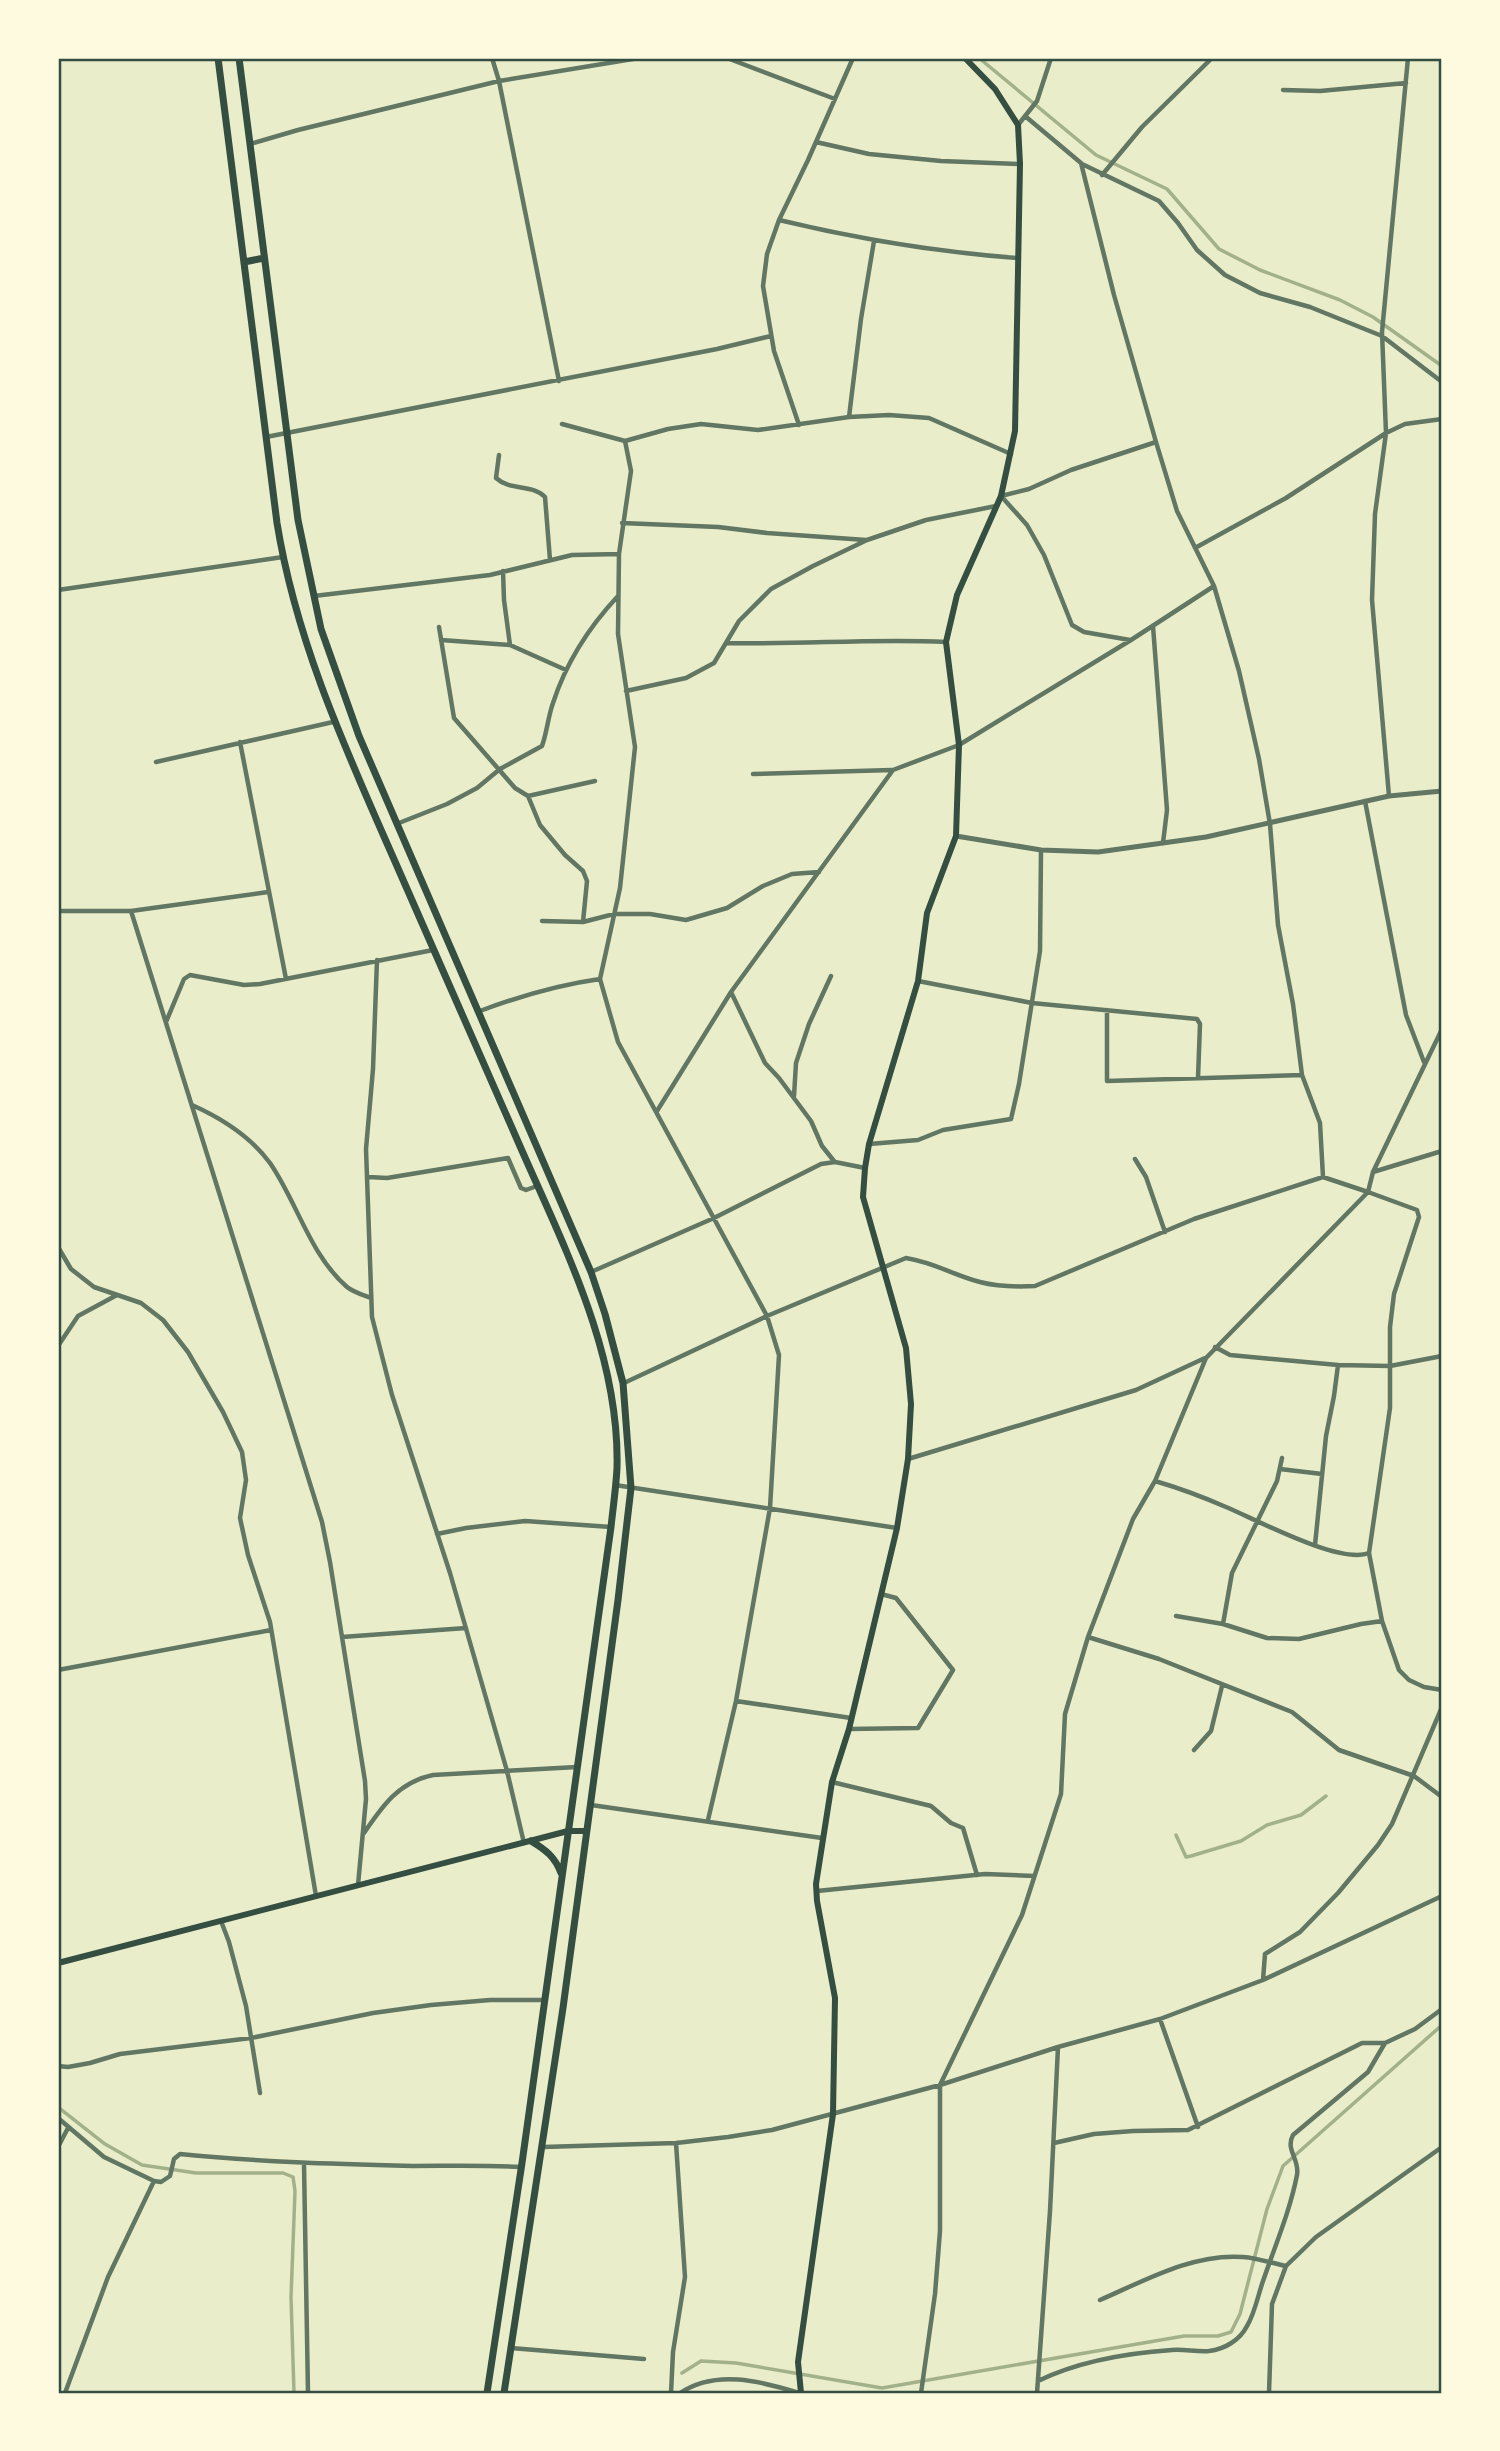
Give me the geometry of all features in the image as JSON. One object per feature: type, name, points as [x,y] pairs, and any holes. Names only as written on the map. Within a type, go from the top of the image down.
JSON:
[{"type":"main road","points":[[218,58],[283,556],[302,633],[333,722],[576,1278],[601,1353],[609,1384],[614,1425],[617,1468],[611,1527],[522,2168],[487,2393]]},
{"type":"main road","points":[[239,58],[303,552],[321,629],[359,736],[399,823],[591,1272],[623,1384],[631,1488],[543,2147],[504,2393]]},
{"type":"main road","points":[[800,2393],[802,2383],[798,2362],[833,2114],[835,1998],[817,1891],[822,1838],[832,1782],[849,1729],[897,1528],[908,1459],[911,1404],[906,1348],[863,1197],[864,1168],[918,981],[927,913],[956,836],[959,744],[946,642],[957,595],[1001,496],[1015,431],[1020,164],[1018,125],[995,89],[965,58]]},
{"type":"main road","points":[[244,262],[264,258]]},
{"type":"main road","points":[[58,1963],[568,1830],[586,1831]]},
{"type":"main road","points":[[527,1842],[549,1853],[562,1875]]},
{"type":"street","points":[[492,58],[499,81],[559,381]]},
{"type":"street","points":[[250,144],[499,81],[639,58]]},
{"type":"street","points":[[727,58],[835,99]]},
{"type":"street","points":[[799,425],[771,335],[763,286],[767,254],[779,220],[853,58]]},
{"type":"street","points":[[1018,125],[1037,101],[1051,58]]},
{"type":"street","points":[[1104,172],[1142,127],[1212,58]]},
{"type":"street","points":[[1389,796],[1372,600],[1376,514],[1386,433],[1382,334],[1408,58]]},
{"type":"street","points":[[1283,90],[1320,91],[1406,83]]},
{"type":"street","points":[[1026,116],[1081,163],[1159,201],[1178,222],[1197,250],[1224,275],[1260,293],[1310,307],[1382,334],[1442,382]]},
{"type":"street","points":[[816,142],[869,154],[941,161],[1020,164]]},
{"type":"street","points":[[1081,163],[1114,295],[1177,511],[1214,586],[1239,671],[1259,759],[1270,824],[1278,925],[1293,1004],[1301,1075],[1320,1123],[1323,1177]]},
{"type":"street","points":[[779,220],[874,241],[952,253],[1017,258]]},
{"type":"street","points":[[849,417],[874,241]]},
{"type":"street","points":[[266,437],[559,381],[717,349],[771,335]]},
{"type":"street","points":[[562,424],[625,441],[668,429],[701,424],[758,430],[849,417],[889,415],[929,418],[1011,455]]},
{"type":"street","points":[[1195,548],[1286,498],[1386,433],[1405,424],[1442,419]]},
{"type":"street","points":[[625,441],[631,471],[619,554],[618,634],[635,747],[620,888],[600,979],[618,1042],[767,1316],[779,1355],[770,1508],[736,1701],[708,1820]]},
{"type":"street","points":[[1131,640],[1084,632],[1072,625],[1044,555],[1027,525],[1001,496],[1029,489],[1071,470],[1156,442]]},
{"type":"street","points":[[499,455],[496,478],[499,481],[541,493],[545,497],[550,560]]},
{"type":"street","points":[[626,691],[686,677],[714,663],[739,621],[771,589],[867,540],[926,520],[996,506]]},
{"type":"street","points":[[622,523],[718,527],[867,540]]},
{"type":"street","points":[[314,596],[387,589],[503,572],[572,555],[619,554]]},
{"type":"street","points":[[58,590],[283,556]]},
{"type":"street","points":[[503,572],[510,645]]},
{"type":"street","points":[[753,774],[893,770],[959,744],[1131,640],[1214,586]]},
{"type":"street","points":[[399,823],[447,804],[477,788],[500,769],[542,746],[552,705],[566,670],[582,640],[618,596]]},
{"type":"street","points":[[1153,626],[1167,810],[1163,843]]},
{"type":"street","points":[[439,627],[454,718],[515,788],[528,796],[540,825],[565,855],[583,871],[587,881],[583,922]]},
{"type":"street","points":[[440,640],[510,645],[566,670]]},
{"type":"street","points":[[726,643],[892,640],[946,642]]},
{"type":"street","points":[[156,762],[333,722]]},
{"type":"street","points":[[240,742],[285,979]]},
{"type":"street","points":[[656,1112],[731,992],[893,770]]},
{"type":"street","points":[[528,796],[595,781]]},
{"type":"street","points":[[956,836],[1041,850],[1098,852],[1270,824],[1389,796],[1442,792]]},
{"type":"street","points":[[1365,801],[1406,1015],[1424,1063]]},
{"type":"street","points":[[869,1144],[918,1140],[943,1130],[1011,1119],[1040,951],[1041,850]]},
{"type":"street","points":[[542,921],[583,922],[614,914],[650,914],[686,920],[727,908],[763,886],[792,874],[819,872]]},
{"type":"street","points":[[58,911],[131,911],[268,891]]},
{"type":"street","points":[[131,911],[322,1522],[365,1781],[366,1799],[358,1885]]},
{"type":"street","points":[[166,1022],[184,979],[190,975],[244,985],[434,950]]},
{"type":"street","points":[[377,960],[374,1056],[366,1149],[372,1317],[379,1350],[466,1629],[527,1842]]},
{"type":"street","points":[[793,1097],[796,1063],[808,1024],[831,976]]},
{"type":"street","points":[[480,1011],[524,994],[600,979]]},
{"type":"street","points":[[918,981],[1031,1003],[1197,1019],[1200,1024],[1198,1078]]},
{"type":"street","points":[[731,992],[765,1063],[811,1121],[822,1146],[835,1162]]},
{"type":"street","points":[[1108,1010],[1107,1081],[1301,1075]]},
{"type":"street","points":[[921,2392],[935,2294],[940,2231],[940,2085],[1022,1915],[1061,1794],[1065,1714],[1088,1637],[1133,1519],[1155,1481],[1206,1358],[1367,1192],[1373,1172],[1442,1029]]},
{"type":"street","points":[[192,1105],[217,1116],[268,1160],[328,1264],[348,1288],[372,1298]]},
{"type":"street","points":[[1373,1172],[1442,1151]]},
{"type":"street","points":[[368,1177],[387,1178],[508,1158],[522,1188],[526,1190],[537,1186]]},
{"type":"street","points":[[1135,1159],[1146,1177],[1165,1231]]},
{"type":"street","points":[[591,1272],[714,1218],[821,1164],[835,1162],[864,1168]]},
{"type":"street","points":[[623,1384],[767,1316],[906,1258],[930,1262],[979,1282],[1011,1288],[1035,1286],[1194,1219],[1323,1177],[1416,1210],[1418,1214],[1394,1294],[1390,1327],[1390,1408],[1369,1553],[1382,1621],[1399,1670],[1409,1679],[1424,1686],[1442,1689]]},
{"type":"street","points":[[58,1247],[71,1269],[94,1287],[141,1303],[163,1320],[188,1352],[223,1412],[242,1452],[246,1480],[240,1518],[247,1555],[271,1630],[316,1896]]},
{"type":"street","points":[[58,1346],[78,1316],[118,1295]]},
{"type":"street","points":[[1215,1347],[1230,1355],[1338,1365],[1390,1366],[1442,1356]]},
{"type":"street","points":[[908,1459],[1136,1390],[1206,1358]]},
{"type":"street","points":[[1315,1545],[1338,1365]]},
{"type":"street","points":[[1223,1624],[1232,1573],[1277,1481],[1282,1458]]},
{"type":"street","points":[[1280,1469],[1322,1474]]},
{"type":"street","points":[[1155,1481],[1183,1490],[1285,1535],[1357,1555],[1369,1553]]},
{"type":"street","points":[[615,1485],[897,1528]]},
{"type":"street","points":[[437,1534],[525,1521],[611,1527]]},
{"type":"street","points":[[849,1729],[918,1728],[953,1670],[896,1598],[880,1594]]},
{"type":"street","points":[[1176,1616],[1223,1624],[1267,1638],[1299,1639],[1382,1621]]},
{"type":"street","points":[[342,1637],[466,1629]]},
{"type":"street","points":[[58,1670],[271,1630]]},
{"type":"street","points":[[1088,1637],[1159,1659],[1292,1712],[1339,1750],[1413,1776],[1442,1797]]},
{"type":"street","points":[[1194,1750],[1211,1731],[1222,1686]]},
{"type":"street","points":[[736,1701],[851,1718]]},
{"type":"street","points":[[1263,1980],[1265,1954],[1300,1932],[1378,1845],[1392,1824],[1442,1707]]},
{"type":"street","points":[[363,1835],[387,1800],[403,1786],[418,1778],[577,1768]]},
{"type":"street","points":[[832,1782],[931,1806],[963,1828],[977,1875]]},
{"type":"street","points":[[590,1805],[822,1838]]},
{"type":"street","points":[[817,1891],[977,1875],[1034,1876]]},
{"type":"street","points":[[543,2147],[676,2143],[772,2130],[940,2085],[1059,2047],[1160,2019],[1263,1980],[1442,1896]]},
{"type":"street","points":[[221,1921],[243,1994],[260,2093]]},
{"type":"street","points":[[58,2066],[90,2063],[120,2054],[250,2038],[373,2013],[431,2005],[490,2000],[545,2000]]},
{"type":"street","points":[[1054,2143],[1094,2134],[1175,2132],[1198,2127],[1362,2043],[1385,2043],[1415,2029],[1442,2009]]},
{"type":"street","points":[[1160,2019],[1198,2127]]},
{"type":"street","points":[[1038,2381],[1061,2370],[1120,2358],[1171,2350],[1210,2351],[1233,2343],[1247,2327],[1287,2210],[1298,2164],[1289,2146],[1293,2135],[1368,2072],[1385,2043]]},
{"type":"street","points":[[1037,2393],[1059,2047]]},
{"type":"street","points":[[58,2118],[104,2157],[161,2182],[170,2176],[174,2159],[180,2154],[224,2160],[304,2164],[522,2168]]},
{"type":"street","points":[[58,2147],[68,2128]]},
{"type":"street","points":[[671,2393],[673,2352],[685,2277],[676,2143]]},
{"type":"street","points":[[1269,2393],[1272,2304],[1286,2266],[1316,2237],[1442,2147]]},
{"type":"street","points":[[304,2164],[308,2393]]},
{"type":"street","points":[[65,2393],[108,2277],[154,2181]]},
{"type":"street","points":[[1100,2300],[1185,2265],[1242,2257],[1286,2266]]},
{"type":"street","points":[[511,2348],[644,2359]]},
{"type":"street","points":[[680,2393],[695,2384],[714,2379],[763,2382],[800,2393]]},
{"type":"waterway","points":[[979,58],[1096,155],[1167,189],[1219,249],[1260,270],[1340,300],[1373,317],[1442,366]]},
{"type":"waterway","points":[[1176,1835],[1186,1857],[1191,1856],[1241,1841],[1267,1825],[1301,1815],[1326,1796]]},
{"type":"waterway","points":[[682,2373],[701,2361],[736,2363],[882,2388],[1184,2336],[1218,2336],[1231,2332],[1240,2314],[1267,2209],[1283,2166],[1442,2025]]},
{"type":"waterway","points":[[58,2107],[105,2144],[142,2165],[196,2173],[283,2173],[293,2177],[295,2191],[291,2297],[294,2393]]}]
